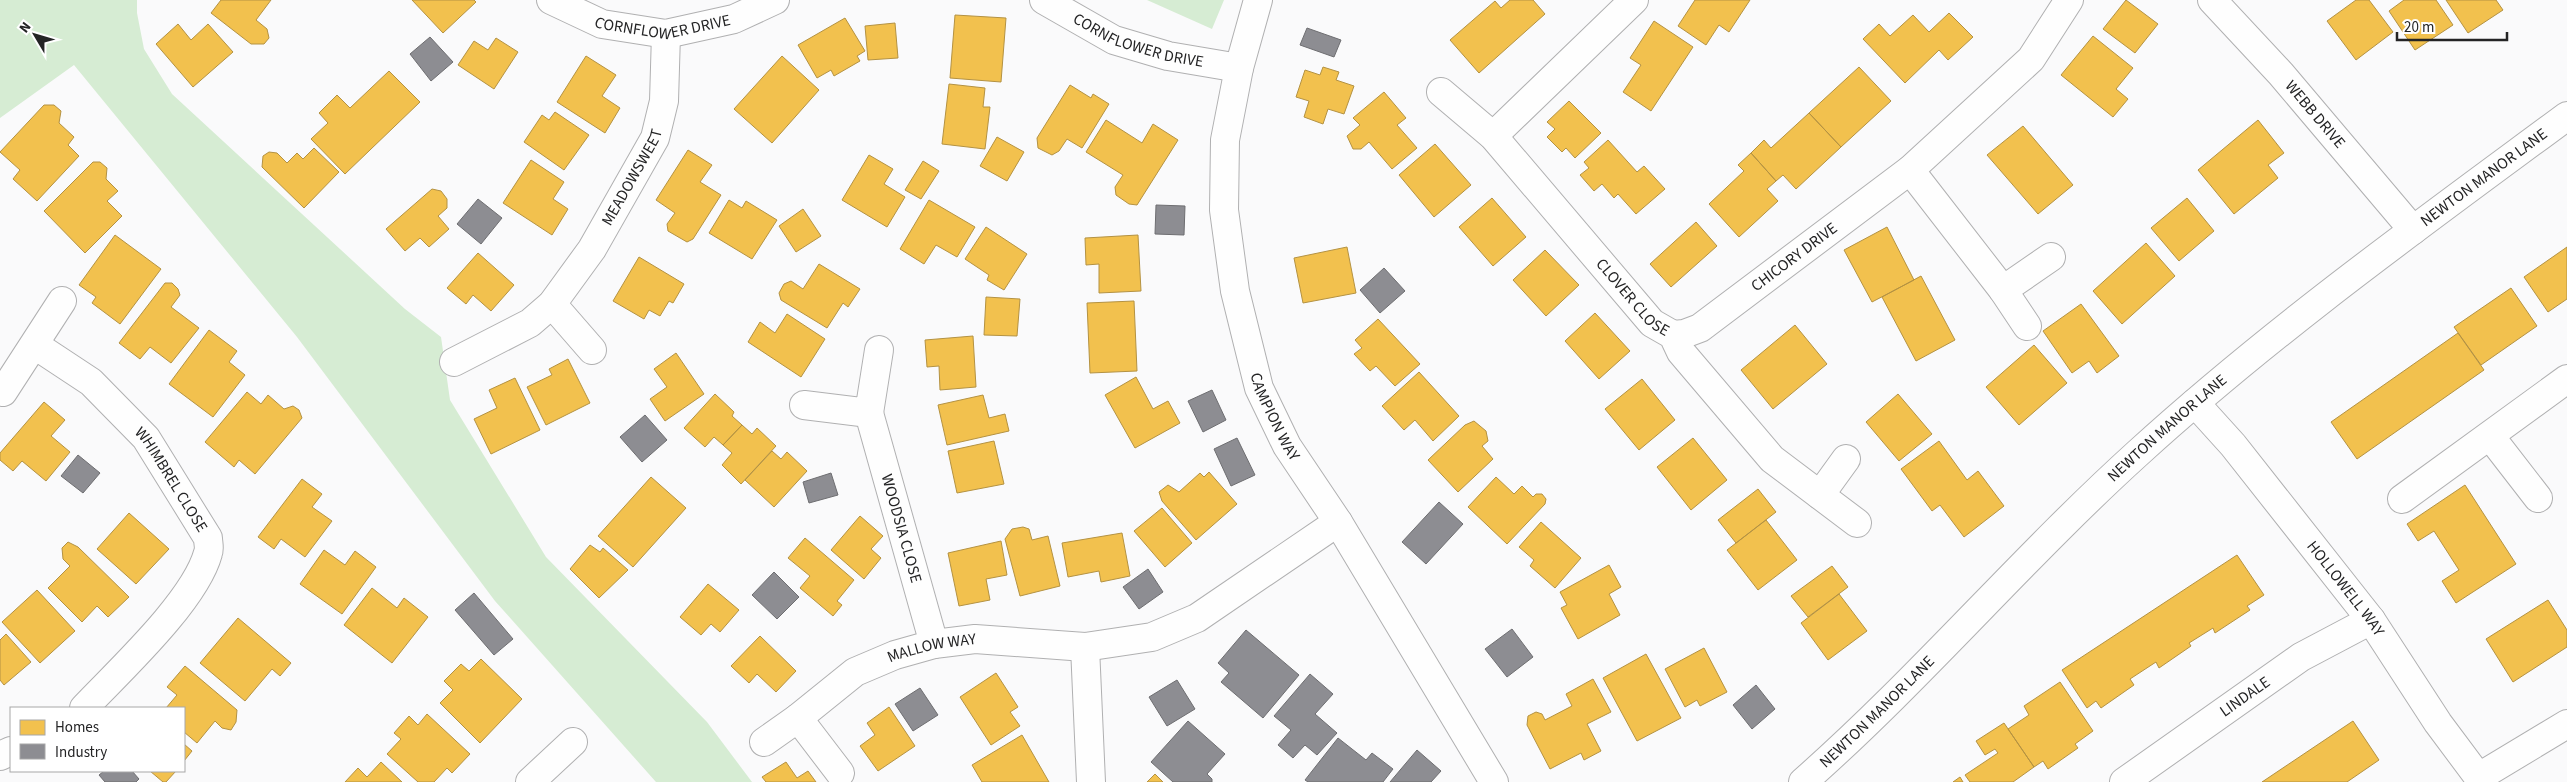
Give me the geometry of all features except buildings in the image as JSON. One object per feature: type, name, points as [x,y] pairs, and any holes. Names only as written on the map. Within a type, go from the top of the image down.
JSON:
[{"type":"street","name":"CORNFLOWER DRIVE","points":[[551,0],[602,24],[666,34],[734,19],[774,0]]},
{"type":"street","name":"CORNFLOWER DRIVE","points":[[1044,0],[1114,40],[1168,56],[1239,68]]},
{"type":"street","name":"CAMPION WAY","points":[[1258,0],[1239,68],[1225,140],[1224,210],[1236,292],[1259,388],[1287,446],[1338,522],[1494,782]]},
{"type":"street","points":[[1494,136],[1634,0]]},
{"type":"street","name":"CHICORY DRIVE","points":[[1673,335],[1684,334],[1700,328],[1910,170],[2031,59],[2069,0]]},
{"type":"street","name":"WEBB DRIVE","points":[[2212,0],[2281,74],[2413,230]]},
{"type":"street","name":"MEADOWSWEET","points":[[454,362],[530,323],[552,304],[592,249],[655,138],[664,101],[666,34]]},
{"type":"street","name":"CLOVER CLOSE","points":[[1441,92],[1494,136],[1652,323],[1673,335],[1681,352],[1772,459],[1857,523]]},
{"type":"street","name":"NEWTON MANOR LANE","points":[[1803,782],[1864,727],[2032,556],[2130,460],[2307,312],[2413,230],[2567,116]]},
{"type":"street","points":[[1910,170],[2002,290],[2027,326]]},
{"type":"street","points":[[2002,290],[2051,257]]},
{"type":"street","points":[[4,392],[62,301]]},
{"type":"street","points":[[552,304],[592,350]]},
{"type":"street","name":"WHIMBREL CLOSE","points":[[35,345],[91,382],[146,438],[208,538],[209,552],[197,579],[160,628],[85,707]]},
{"type":"street","name":"WOODSIA CLOSE","points":[[879,350],[869,413],[934,644]]},
{"type":"street","points":[[2402,500],[2567,379]]},
{"type":"street","name":"HOLLOWELL WAY","points":[[2195,404],[2233,445],[2371,620],[2438,723],[2481,779]]},
{"type":"street","points":[[804,405],[869,413]]},
{"type":"street","points":[[2490,436],[2538,498]]},
{"type":"street","points":[[1820,495],[1846,459]]},
{"type":"street","name":"MALLOW WAY","points":[[764,742],[798,718],[855,672],[895,655],[934,644],[975,639],[1085,647],[1152,638],[1197,618],[1338,522]]},
{"type":"street","name":"LINDALE","points":[[2124,782],[2300,657],[2371,620]]},
{"type":"street","points":[[1085,647],[1091,782]]},
{"type":"street","points":[[798,718],[840,773]]},
{"type":"street","points":[[2481,779],[2567,724]]},
{"type":"street","points":[[530,782],[574,742]]},
{"type":"green space","points":[[0,0],[137,0],[137,13],[144,49],[172,94],[405,309],[441,337],[450,400],[546,557],[707,722],[752,782],[656,782],[495,601],[297,337],[74,65],[0,118]]},
{"type":"green space","points":[[1147,0],[1224,0],[1212,29]]}]
